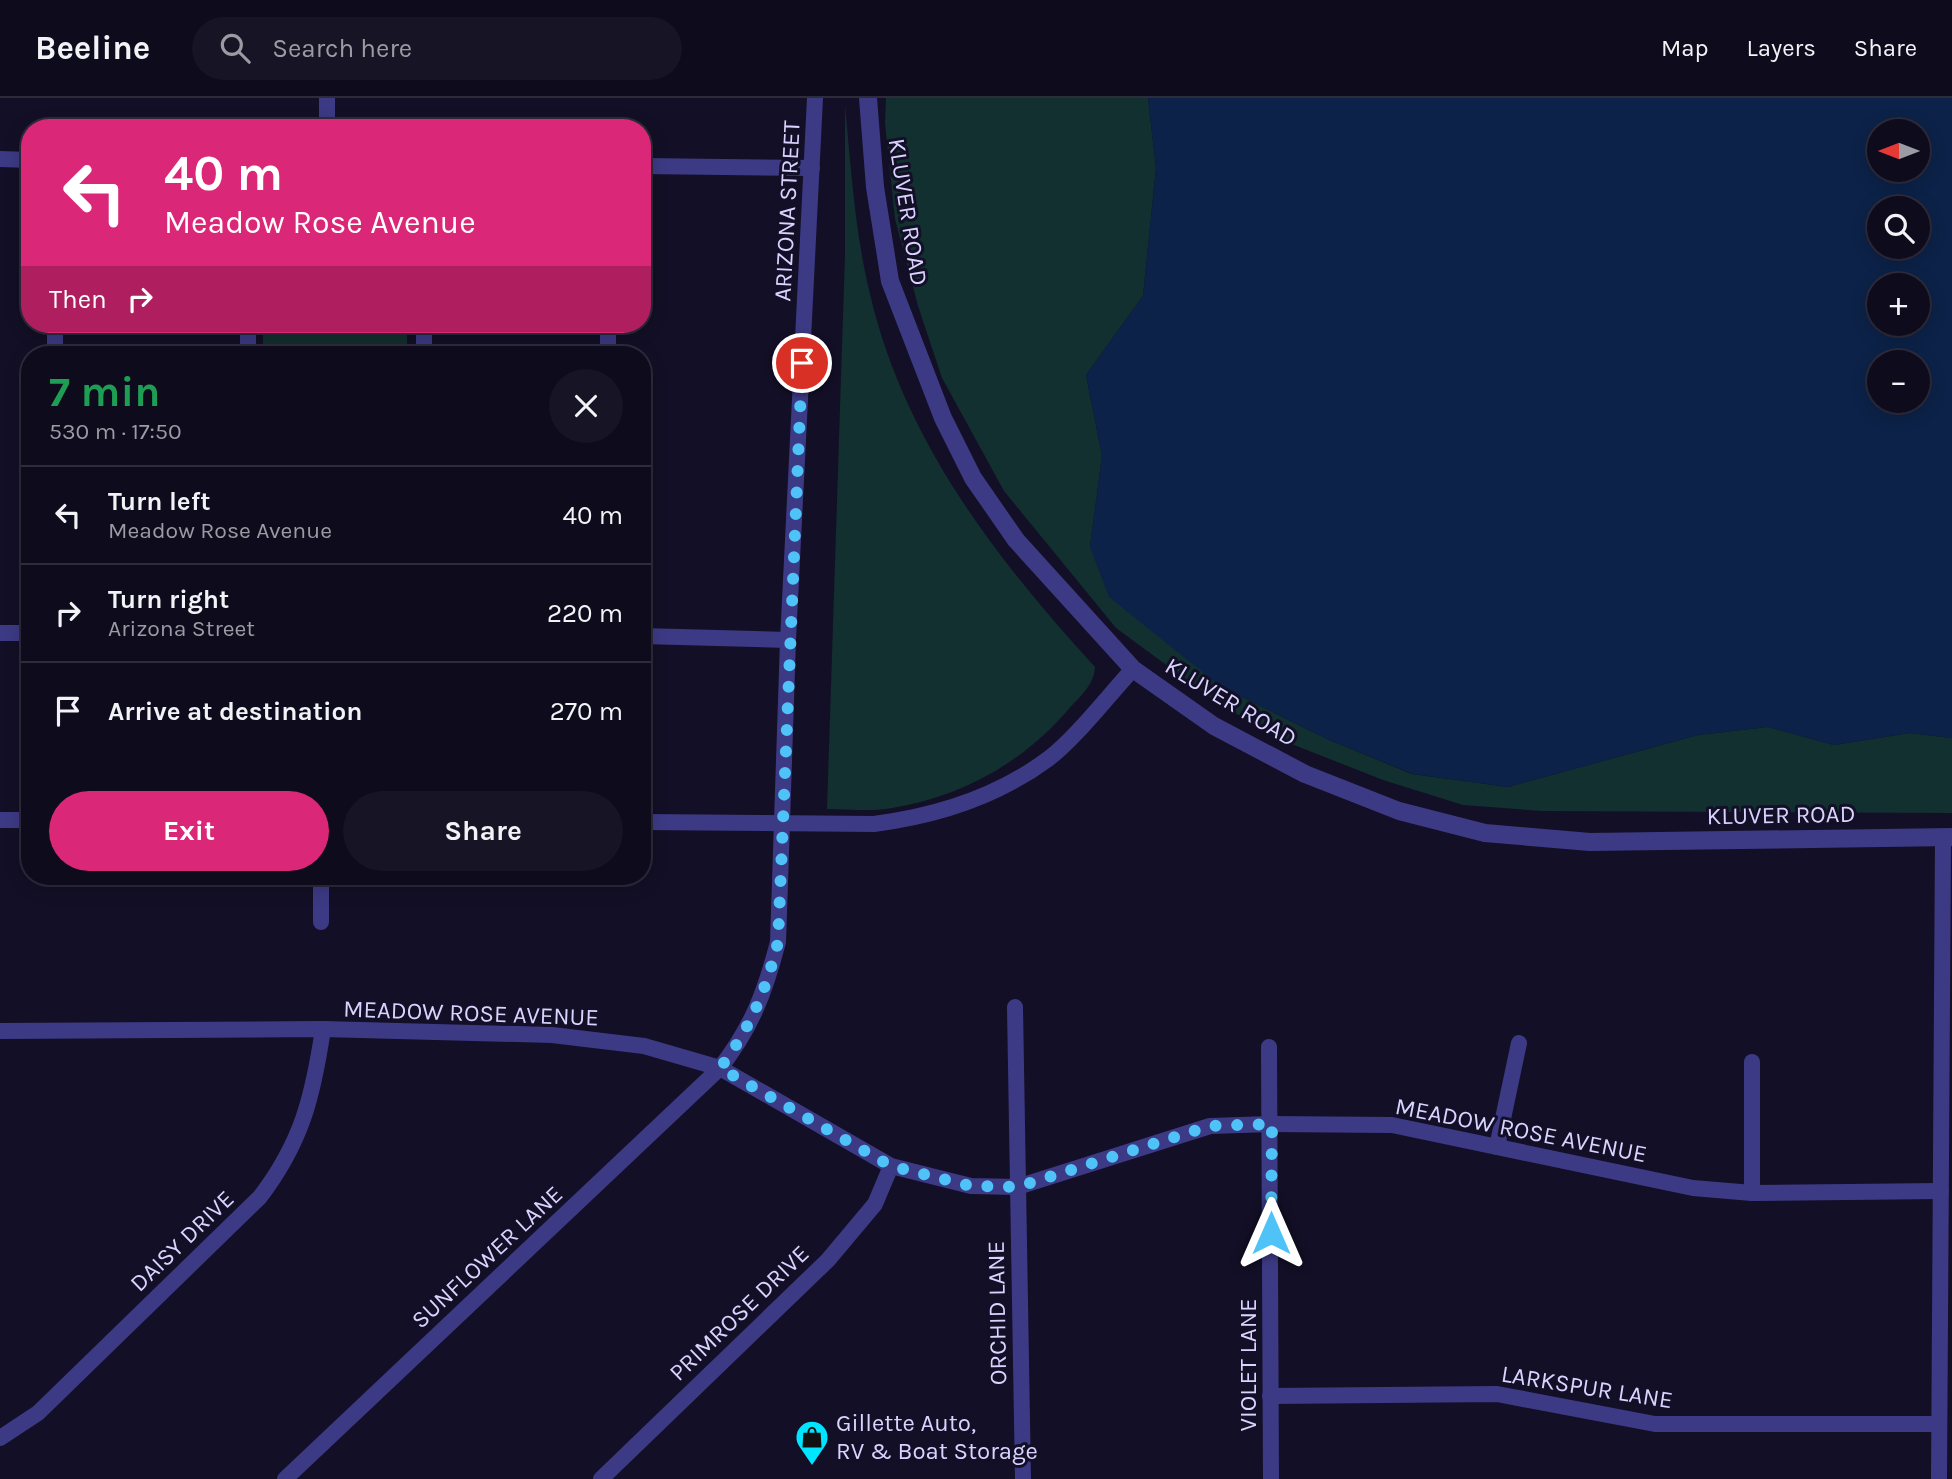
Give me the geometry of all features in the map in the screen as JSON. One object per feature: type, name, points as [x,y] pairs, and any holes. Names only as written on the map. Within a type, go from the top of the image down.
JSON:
[{"type":"street","points":[[327,98],[327,119]]},
{"type":"street","name":"ARIZONA STREET","points":[[720,1068],[744,1038],[766,990],[778,942],[788,640],[815,98]]},
{"type":"street","name":"KLUVER ROAD","points":[[868,98],[875,187],[890,281],[943,418],[974,478],[1016,540],[1067,601],[1133,669],[1214,726],[1305,774],[1399,811],[1485,833],[1590,842],[1947,837],[1947,1079],[1941,1191],[1939,1479]]},
{"type":"street","points":[[0,159],[21,159]]},
{"type":"street","points":[[651,166],[812,168]]},
{"type":"street","points":[[0,632],[21,633]]},
{"type":"street","points":[[651,636],[788,640]]},
{"type":"street","points":[[651,822],[874,824],[910,819],[957,807],[1002,786],[1049,758],[1133,669]]},
{"type":"street","points":[[0,820],[21,820]]},
{"type":"street","points":[[321,885],[321,922]]},
{"type":"street","name":"ORCHID LANE","points":[[1015,1007],[1023,1479]]},
{"type":"street","name":"MEADOW ROSE AVENUE","points":[[0,1031],[323,1029],[552,1035],[644,1045],[720,1068],[891,1166],[971,1186],[1017,1187],[1210,1126],[1272,1124],[1392,1125],[1693,1188],[1752,1192],[1941,1191]]},
{"type":"street","name":"DAISY DRIVE","points":[[0,1438],[37,1413],[260,1197],[281,1170],[302,1128],[315,1083],[323,1029]]},
{"type":"street","points":[[1497,1147],[1520,1043]]},
{"type":"street","name":"VIOLET LANE","points":[[1269,1046],[1272,1124],[1271,1479]]},
{"type":"street","points":[[1752,1062],[1752,1192]]},
{"type":"street","name":"SUNFLOWER LANE","points":[[285,1479],[720,1068]]},
{"type":"street","name":"PRIMROSE DRIVE","points":[[601,1479],[618,1472],[828,1260],[875,1204],[891,1166]]},
{"type":"street","name":"LARKSPUR LANE","points":[[1270,1396],[1497,1394],[1656,1424],[1939,1424]]},
{"type":"green space","points":[[886,98],[1148,98],[1156,168],[1143,296],[1086,375],[1102,456],[1090,547],[1220,686],[1327,739],[1412,774],[1508,787],[1698,735],[1768,727],[1834,745],[1909,733],[1952,738],[1952,813],[1541,811],[1463,805],[1383,780],[1289,743],[1222,706],[1116,628],[1004,491],[942,378],[918,306],[895,219],[885,123]]},
{"type":"green space","points":[[845,105],[854,200],[865,271],[885,348],[906,399],[930,448],[989,540],[1058,626],[1095,667],[1092,680],[1081,696],[1049,730],[1010,762],[942,796],[876,810],[827,809],[845,254]]},
{"type":"green space","points":[[263,333],[407,333],[407,346],[263,346]]},
{"type":"water","points":[[1148,98],[1952,98],[1952,738],[1909,733],[1834,745],[1768,727],[1698,735],[1508,787],[1413,774],[1327,739],[1220,686],[1109,597],[1090,547],[1102,456],[1086,375],[1143,296],[1156,168]]},
{"type":"place","name":"Gillette Auto, RV & Boat Storage","points":[[812,1467]]},
{"type":"route","points":[[802,363],[788,640],[778,942],[766,990],[744,1038],[720,1068],[891,1166],[971,1186],[1017,1187],[1210,1126],[1272,1124],[1271,1233]]}]
